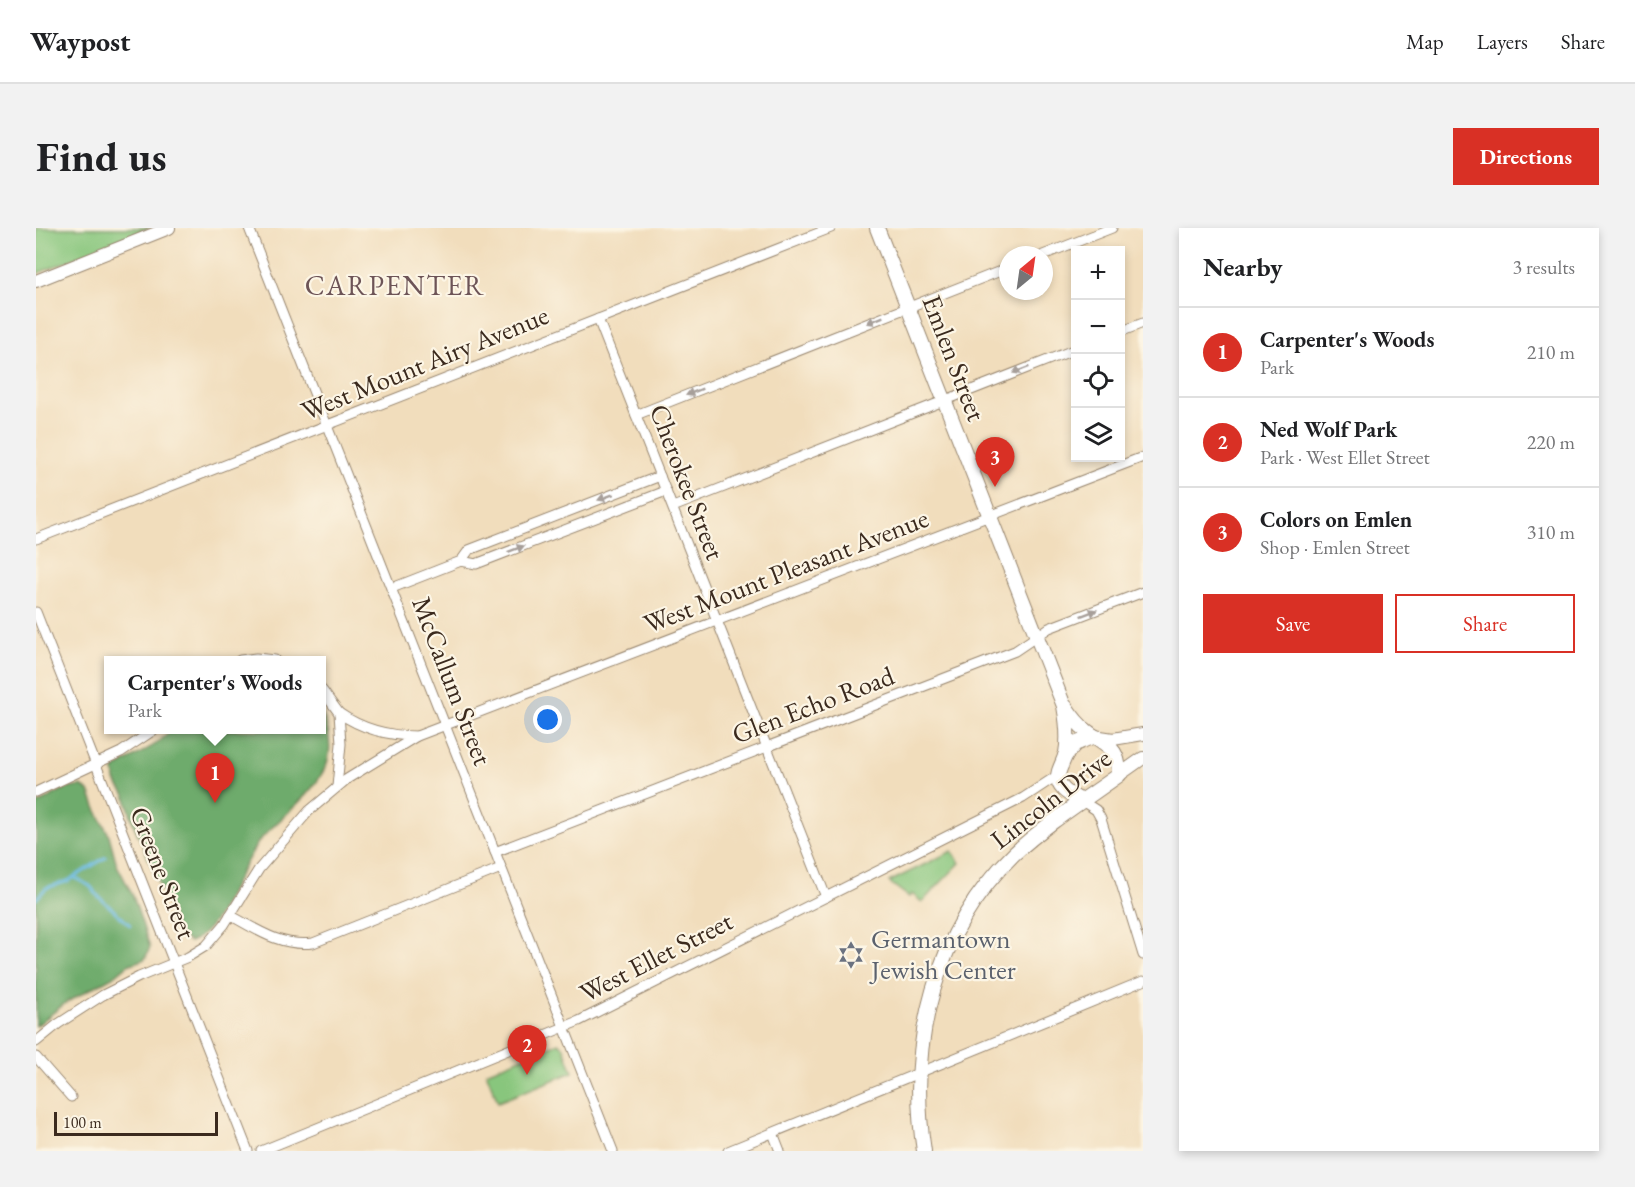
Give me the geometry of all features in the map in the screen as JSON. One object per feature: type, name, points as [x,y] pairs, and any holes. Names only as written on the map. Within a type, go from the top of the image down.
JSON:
[{"type":"main road","name":"Emlen Street","points":[[877,228],[1064,706],[1068,730],[1065,756],[1058,775]]},
{"type":"main road","name":"Emlen Street","points":[[1064,706],[1079,724],[1114,751],[1119,763],[1119,775]]},
{"type":"main road","points":[[1065,756],[1081,741],[1094,736]]},
{"type":"main road","points":[[1058,775],[1062,789],[1082,801]]},
{"type":"main road","name":"Lincoln Drive","points":[[924,1151],[919,1106],[920,1073],[929,1004],[942,963],[960,923],[986,886],[1010,859],[1048,826],[1119,775]]},
{"type":"street","points":[[36,281],[169,228]]},
{"type":"street","name":"McCallum Street","points":[[249,228],[613,1151]]},
{"type":"street","name":"West Mount Airy Avenue","points":[[36,539],[831,228]]},
{"type":"street","points":[[1053,251],[1112,228]]},
{"type":"street","points":[[636,415],[999,272]]},
{"type":"street","name":"Cherokee Street","points":[[598,319],[826,897]]},
{"type":"street","points":[[1125,330],[1143,323]]},
{"type":"street","points":[[673,507],[1071,351]]},
{"type":"street","name":"West Mount Pleasant Avenue","points":[[417,736],[1143,457]]},
{"type":"street","points":[[392,588],[461,561],[469,550],[660,476]]},
{"type":"street","points":[[461,561],[476,564],[666,491]]},
{"type":"street","name":"Glen Echo Road","points":[[495,852],[1016,651],[1049,628],[1143,592]]},
{"type":"street","name":"Greene Street","points":[[36,612],[248,1151]]},
{"type":"street","points":[[326,696],[339,713],[355,723],[375,731],[417,736]]},
{"type":"street","points":[[337,787],[341,744],[339,713]]},
{"type":"street","points":[[36,792],[96,765],[147,734]]},
{"type":"street","points":[[1094,736],[1113,739],[1143,734]]},
{"type":"street","points":[[36,1042],[58,1024],[103,995],[206,946],[218,934],[268,856],[304,816],[337,787],[417,736]]},
{"type":"street","name":"Lincoln Drive","points":[[1119,775],[1143,758]]},
{"type":"street","name":"West Ellet Street","points":[[261,1151],[564,1028],[1023,798],[1058,775]]},
{"type":"street","points":[[1082,801],[1096,810],[1101,819],[1141,940],[1143,955]]},
{"type":"street","points":[[230,915],[278,940],[296,944],[313,943],[501,868]]},
{"type":"street","points":[[728,1151],[1143,981]]},
{"type":"street","points":[[36,1057],[71,1097]]},
{"type":"street","points":[[773,1133],[780,1151]]},
{"type":"green space","points":[[36,228],[150,228],[36,274]]},
{"type":"green space","points":[[326,724],[327,727],[329,756],[318,780],[259,841],[216,919],[199,937],[190,942],[177,932],[169,907],[133,823],[125,795],[115,781],[114,769],[156,744],[167,734],[326,734]]},
{"type":"green space","points":[[81,786],[89,791],[109,835],[117,865],[133,896],[150,947],[145,959],[128,965],[116,975],[67,1002],[36,1026],[36,805],[64,789]]},
{"type":"green space","points":[[952,851],[960,863],[922,902],[912,894],[909,897],[889,882]]},
{"type":"green space","points":[[558,1043],[563,1046],[573,1072],[498,1102],[486,1072]]},
{"type":"waterway","points":[[36,899],[46,888],[68,881],[106,857]]},
{"type":"waterway","points":[[73,877],[90,886],[130,925]]},
{"type":"place","name":"Colors on Emlen","points":[[995,487]]},
{"type":"place","name":"Carpenter's Woods","points":[[215,803]]},
{"type":"place","name":"Germantown Jewish Center","points":[[851,955]]},
{"type":"place","name":"Ned Wolf Park","points":[[527,1075]]},
{"type":"district","name":"CARPENTER","points":[[395,285]]}]
